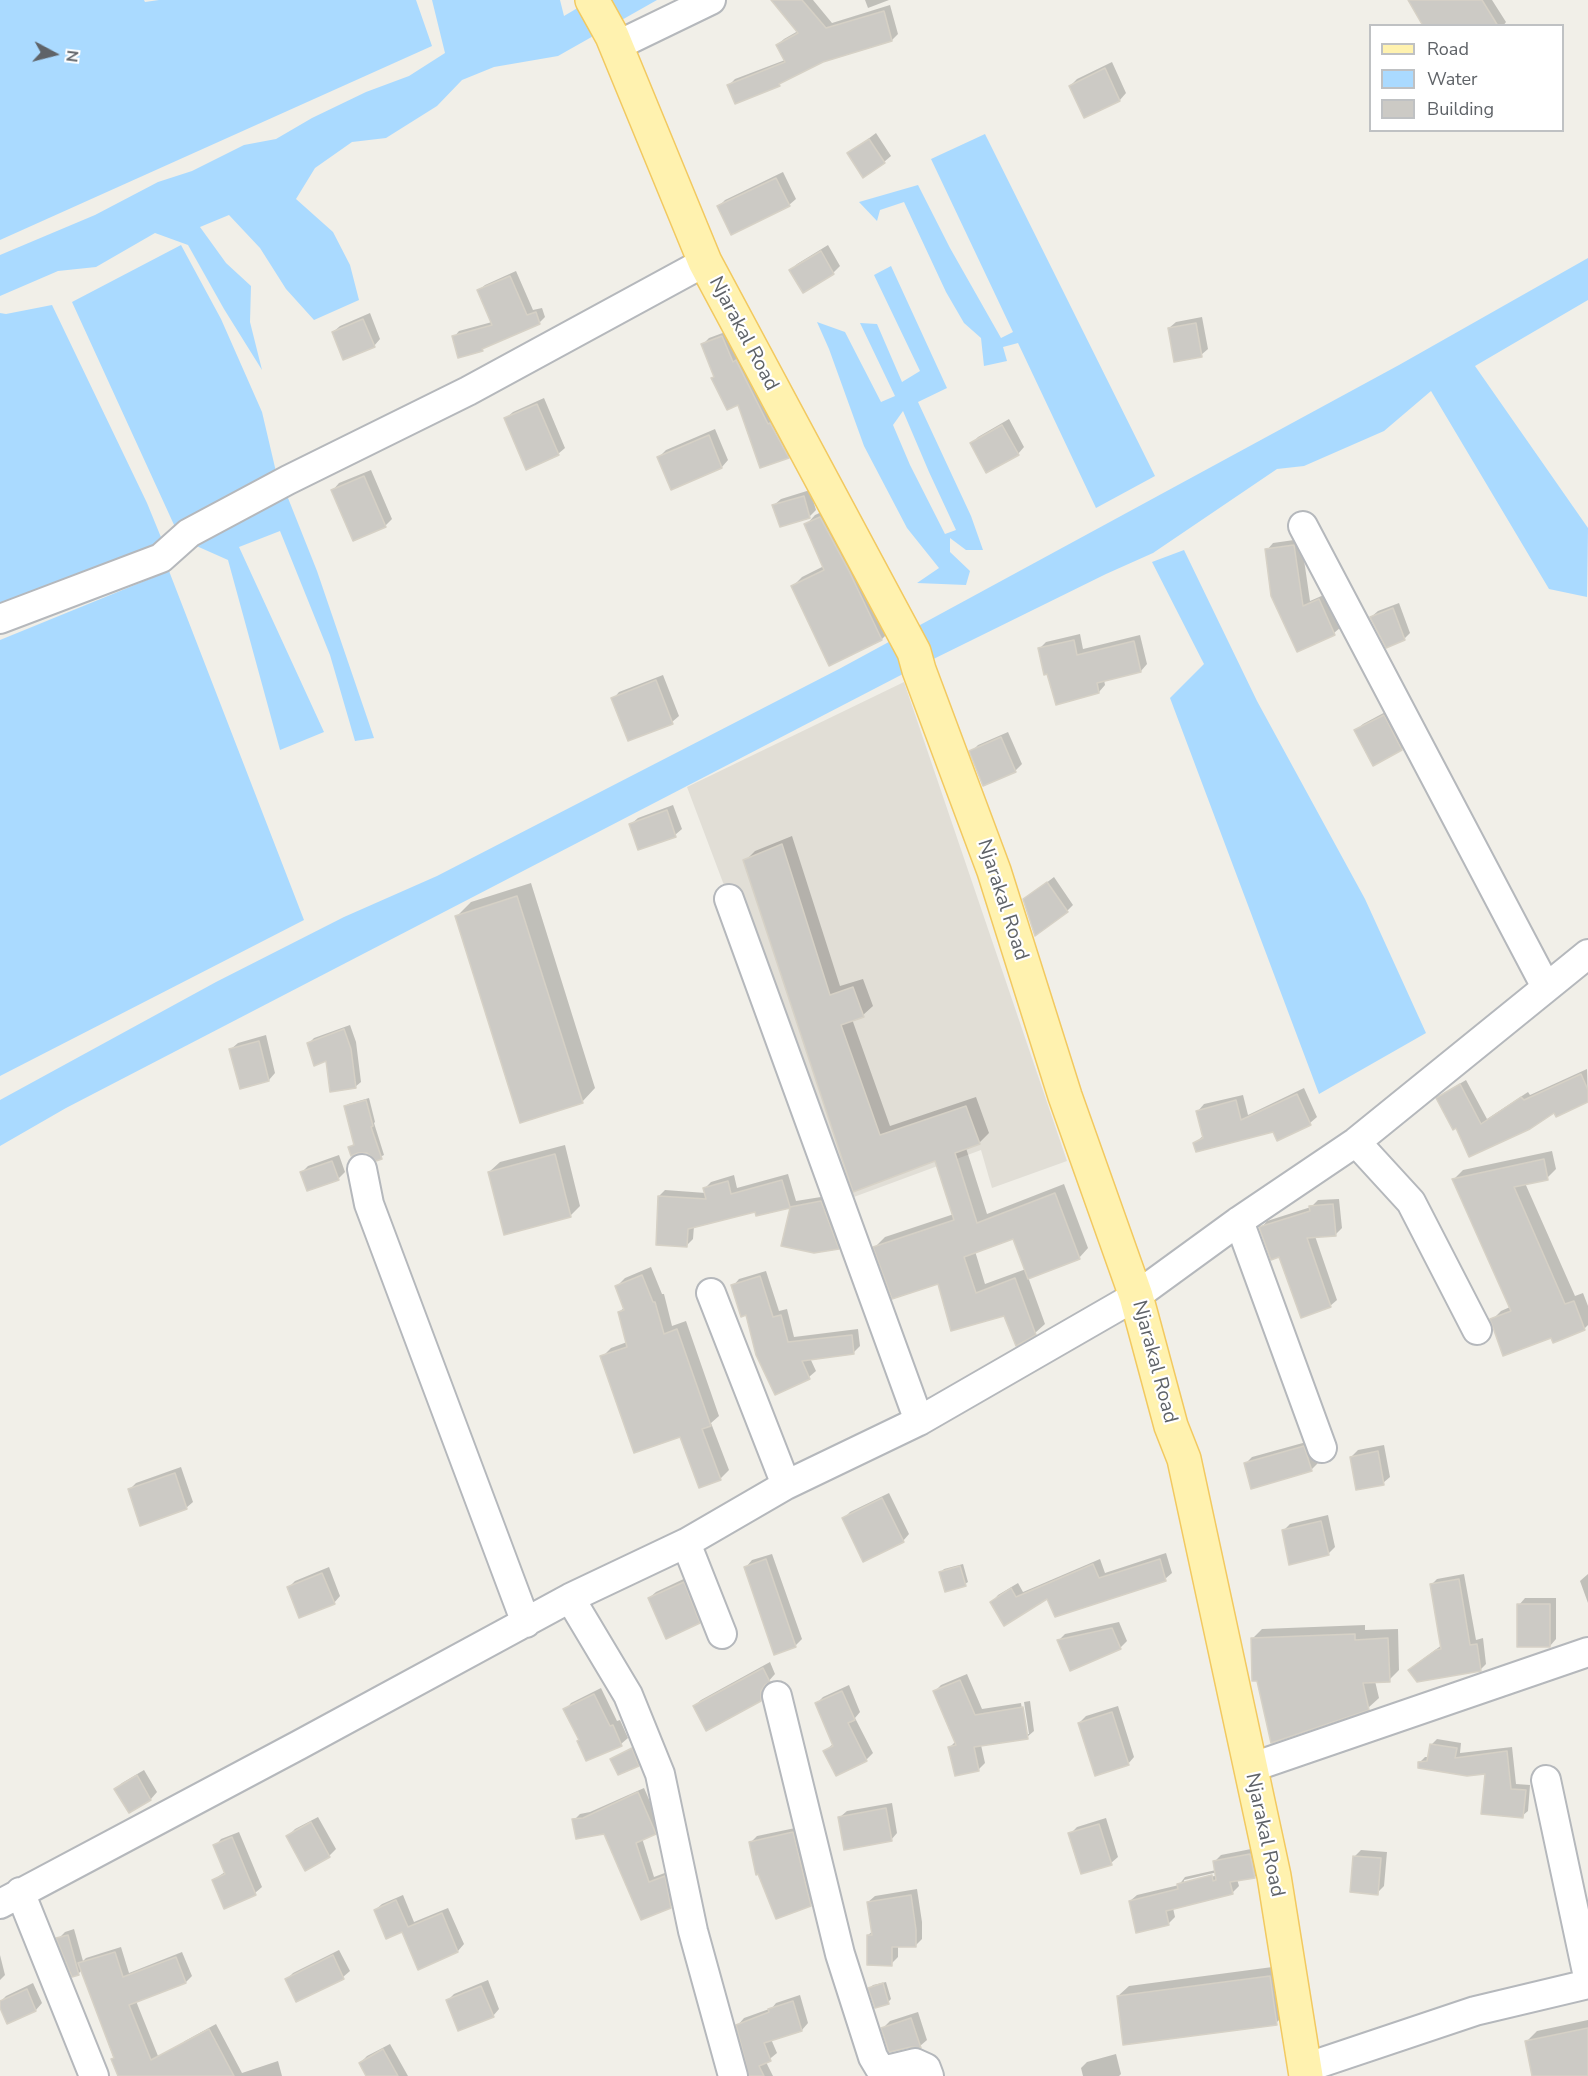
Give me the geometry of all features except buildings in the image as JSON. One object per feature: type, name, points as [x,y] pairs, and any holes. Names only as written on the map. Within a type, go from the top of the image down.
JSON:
[{"type":"main road","name":"Njarakal Road","points":[[592,0],[614,41],[705,262],[914,652],[994,871],[1065,1096],[1136,1296],[1171,1426],[1184,1459],[1274,1876],[1306,2072]]},
{"type":"street","points":[[614,41],[711,0]]},
{"type":"street","points":[[0,619],[161,558],[189,533],[288,480],[468,392],[705,262]]},
{"type":"street","points":[[1304,526],[1546,987]]},
{"type":"street","points":[[729,899],[919,1421]]},
{"type":"street","points":[[94,2076],[10,1898],[570,1598],[686,1543],[786,1485],[919,1421],[1136,1296],[1239,1221],[1356,1142],[1588,954]]},
{"type":"street","points":[[1356,1142],[1411,1202],[1477,1330]]},
{"type":"street","points":[[362,1169],[369,1204],[526,1623]]},
{"type":"street","points":[[1239,1221],[1322,1448]]},
{"type":"street","points":[[711,1293],[786,1485]]},
{"type":"street","points":[[686,1543],[722,1634]]},
{"type":"street","points":[[570,1598],[628,1695],[660,1774],[693,1931],[733,2076]]},
{"type":"street","points":[[1250,1768],[1588,1652]]},
{"type":"street","points":[[777,1696],[840,1954],[873,2057],[879,2067],[886,2070],[915,2063],[926,2068],[929,2076]]},
{"type":"street","points":[[1546,1780],[1588,1977]]},
{"type":"street","points":[[1306,2072],[1475,2011],[1588,1984]]},
{"type":"shaded area","points":[[904,682],[1067,1161],[992,1188],[981,1150],[843,1201],[687,787]]},
{"type":"water","points":[[0,0],[144,0],[145,2],[159,0],[416,0],[432,46],[0,240]]},
{"type":"water","points":[[432,0],[560,0],[564,16],[591,0],[657,0],[558,56],[494,67],[462,80],[437,106],[386,138],[352,142],[315,168],[296,199],[333,232],[350,265],[359,300],[314,320],[286,289],[260,248],[229,215],[200,227],[226,263],[251,286],[250,322],[262,370],[188,245],[155,233],[96,267],[58,271],[0,296],[0,255],[95,215],[158,182],[192,171],[244,145],[276,139],[312,118],[366,92],[409,76],[445,53]]},
{"type":"water","points":[[985,134],[1155,476],[1096,508],[1018,343],[1003,347],[1007,361],[984,366],[981,338],[964,323],[946,292],[904,202],[880,210],[877,221],[859,202],[918,185],[950,248],[1001,338],[1013,332],[931,159]]},
{"type":"water","points":[[181,245],[221,319],[262,412],[277,476],[175,527],[72,302]]},
{"type":"water","points":[[1588,258],[1588,300],[1475,366],[1588,528],[1587,597],[1549,589],[1431,391],[1384,431],[1304,466],[1277,469],[1153,553],[901,675],[66,1108],[0,1146],[0,1100],[216,982],[344,917],[437,876],[839,669],[1399,365]]},
{"type":"water","points":[[891,266],[947,388],[918,402],[971,516],[983,550],[966,550],[950,538],[950,552],[970,571],[966,585],[917,583],[939,568],[907,528],[864,446],[817,322],[845,332],[881,402],[895,396],[860,323],[877,324],[902,382],[920,371],[874,275]],"holes":[[[903,411],[956,530],[945,534],[910,465],[893,425]]]},
{"type":"water","points":[[52,305],[147,503],[165,547],[0,605],[0,313],[6,314]]},
{"type":"water","points":[[286,493],[317,571],[374,738],[355,741],[330,655],[280,531],[239,547],[324,732],[280,750],[228,560],[192,544]]},
{"type":"water","points":[[1184,550],[1257,701],[1365,899],[1426,1033],[1319,1094],[1170,698],[1204,664],[1152,562]]},
{"type":"water","points":[[169,571],[304,920],[0,1076],[0,640]]}]
